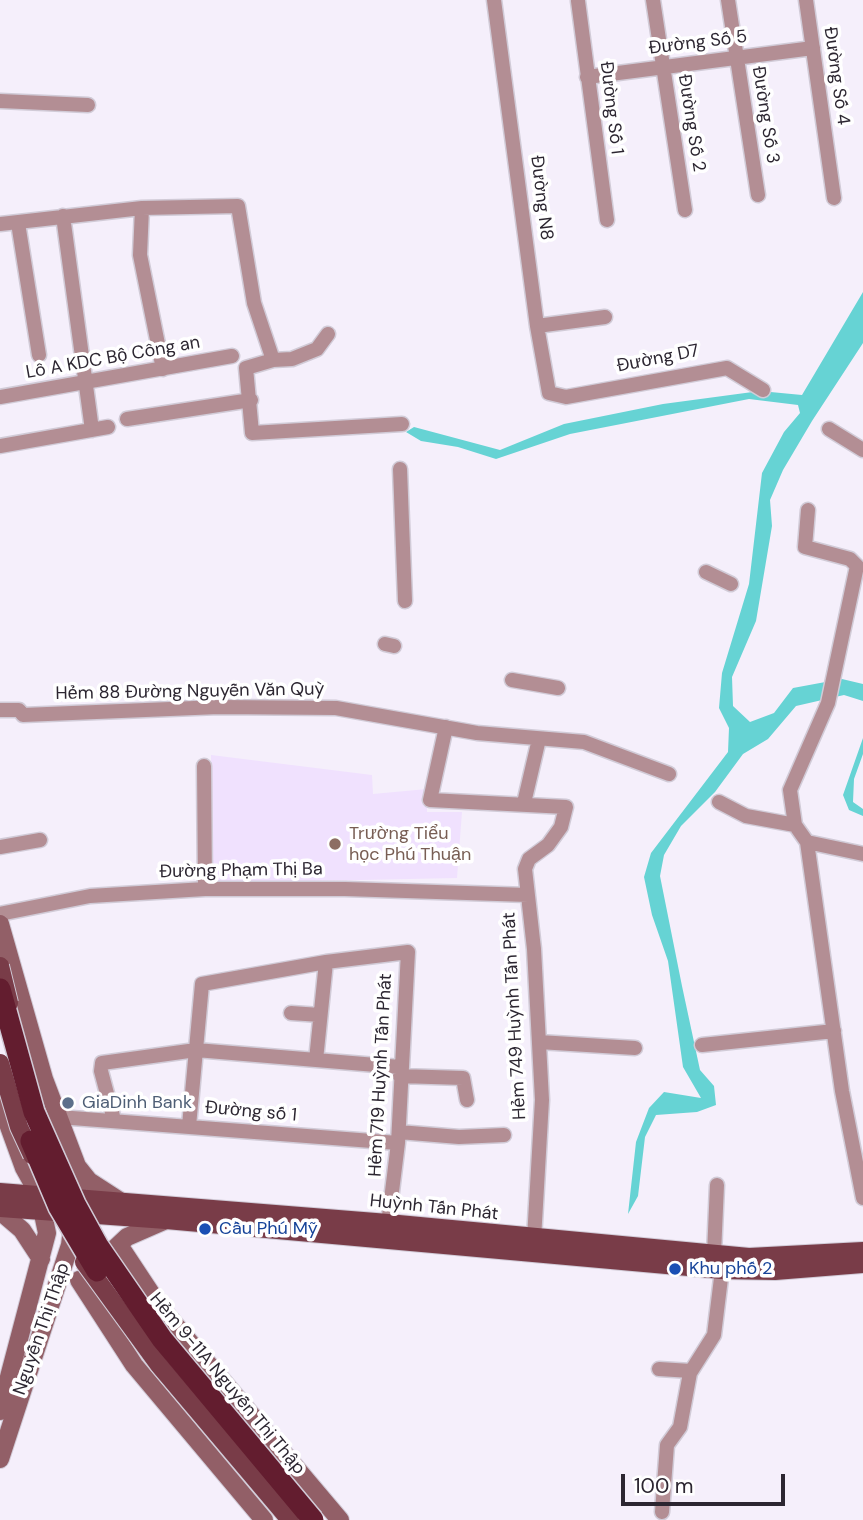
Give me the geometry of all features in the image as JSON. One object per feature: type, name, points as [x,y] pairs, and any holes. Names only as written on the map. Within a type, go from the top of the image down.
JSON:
[{"type":"highway","points":[[0,989],[34,1112],[57,1166],[98,1247],[162,1339],[313,1520]]},
{"type":"highway","points":[[0,1046],[26,1130],[59,1207],[84,1250],[149,1345],[293,1520]]},
{"type":"main road","points":[[0,966],[34,1089],[103,1239],[173,1340],[323,1520]]},
{"type":"main road","points":[[0,1063],[19,1128],[85,1265],[159,1365],[293,1520]]},
{"type":"main road","name":"Huỳnh Tấn Phát","points":[[1,1201],[387,1232],[718,1262],[775,1271],[863,1264]]},
{"type":"main road","name":"Huỳnh Tấn Phát","points":[[77,1205],[123,1203],[167,1213]]},
{"type":"main road","name":"Huỳnh Tấn Phát","points":[[387,1232],[534,1239],[565,1249]]},
{"type":"main road","name":"Huỳnh Tấn Phát","points":[[718,1262],[863,1251]]},
{"type":"street","name":"Đường N8","points":[[495,0],[537,326],[548,388],[555,396]]},
{"type":"street","name":"Đường Số 2","points":[[653,0],[685,210]]},
{"type":"street","name":"Đường Số 3","points":[[728,0],[758,195]]},
{"type":"street","name":"Đường Số 4","points":[[806,0],[834,198]]},
{"type":"street","name":"Đường Số 1","points":[[578,1],[607,220]]},
{"type":"street","name":"Đường Số 5","points":[[587,77],[813,48]]},
{"type":"street","points":[[0,101],[88,105]]},
{"type":"street","points":[[0,224],[142,208],[238,206],[254,303],[273,360]]},
{"type":"street","points":[[142,208],[140,255],[163,369]]},
{"type":"street","points":[[63,216],[92,430]]},
{"type":"street","points":[[18,223],[38,355]]},
{"type":"street","points":[[537,326],[605,317]]},
{"type":"street","points":[[328,334],[317,349],[292,359],[273,360],[247,368],[252,433],[402,424]]},
{"type":"street","name":"Lô A KDC Bộ Công an","points":[[0,397],[232,356]]},
{"type":"street","name":"Đường D7","points":[[555,396],[566,397],[714,368],[736,371],[763,390]]},
{"type":"street","points":[[127,419],[251,400]]},
{"type":"street","points":[[0,446],[108,427]]},
{"type":"street","points":[[829,429],[863,450]]},
{"type":"street","points":[[400,469],[405,601]]},
{"type":"street","points":[[808,510],[805,547],[856,562],[859,589],[828,703],[790,790],[795,825],[807,842],[842,1091],[863,1198]]},
{"type":"street","points":[[706,572],[731,584]]},
{"type":"street","points":[[512,680],[558,688]]},
{"type":"street","name":"Hẻm 88 Đường Nguyễn Văn Quỳ","points":[[0,710],[19,710],[23,715],[219,707],[336,708],[446,727],[584,742],[669,774]]},
{"type":"street","points":[[446,727],[430,800],[524,803],[538,739]]},
{"type":"street","points":[[204,766],[205,890]]},
{"type":"street","points":[[719,802],[746,816],[795,825]]},
{"type":"street","name":"Hẻm 749 Huỳnh Tấn Phát","points":[[524,803],[566,807],[561,827],[529,859],[525,869],[542,1100],[534,1239]]},
{"type":"street","points":[[0,847],[40,840]]},
{"type":"street","points":[[807,842],[863,854]]},
{"type":"street","name":"Đường Phạm Thị Ba","points":[[0,914],[90,896],[205,890],[345,888],[528,894]]},
{"type":"street","points":[[0,924],[40,1067],[77,1166],[89,1181],[123,1203]]},
{"type":"street","name":"Hẻm 719 Huỳnh Tấn Phát","points":[[196,1050],[202,984],[326,962],[408,952],[400,1072],[399,1138],[387,1232]]},
{"type":"street","points":[[316,1060],[326,962]]},
{"type":"street","points":[[291,1013],[320,1015]]},
{"type":"street","points":[[702,1045],[834,1031]]},
{"type":"street","points":[[539,1042],[635,1048]]},
{"type":"street","points":[[114,1120],[101,1071],[102,1063],[196,1050],[316,1060],[463,1078],[467,1100]]},
{"type":"street","points":[[189,1126],[196,1050]]},
{"type":"street","points":[[0,1102],[24,1168],[42,1203]]},
{"type":"street","name":"Đường số 1","points":[[59,1117],[399,1138],[504,1135]]},
{"type":"street","name":"Nguyễn Thị Thập","points":[[0,1411],[26,1351],[44,1331],[71,1245],[77,1205],[77,1166]]},
{"type":"street","points":[[24,1168],[14,1189],[1,1201],[41,1259]]},
{"type":"street","points":[[662,1512],[667,1445],[680,1427],[691,1371],[714,1335],[718,1262],[717,1185]]},
{"type":"street","name":"Nguyễn Thị Thập","points":[[0,1459],[26,1351],[47,1233],[42,1203]]},
{"type":"street","points":[[44,1331],[79,1280],[127,1237],[167,1213]]},
{"type":"street","name":"Hẻm 9-11A Nguyễn Thị Thập","points":[[119,1245],[160,1307],[340,1520]]},
{"type":"street","points":[[79,1280],[134,1365],[264,1520]]},
{"type":"street","points":[[659,1369],[691,1371]]},
{"type":"shaded area","name":"Trường Tiểu học Phú Thuận","points":[[211,755],[372,775],[373,794],[427,789],[427,812],[462,812],[457,878],[219,883],[211,876]]},
{"type":"water","points":[[863,292],[863,343],[812,421],[783,470],[770,500],[772,526],[756,621],[732,677],[733,706],[750,722],[774,713],[793,688],[842,679],[863,684],[863,701],[844,695],[796,706],[768,739],[743,754],[715,792],[681,826],[664,855],[660,876],[682,986],[700,1070],[714,1086],[716,1105],[697,1112],[656,1115],[645,1137],[638,1196],[628,1214],[636,1142],[649,1108],[664,1092],[701,1098],[683,1067],[668,961],[652,915],[644,877],[651,853],[728,752],[729,728],[719,708],[722,673],[749,584],[762,473],[784,432],[800,413],[798,405],[749,399],[570,434],[496,459],[458,447],[421,441],[406,432],[414,427],[500,450],[564,424],[663,404],[760,391],[802,395]]},
{"type":"water","points":[[863,738],[863,754],[854,779],[853,802],[863,809],[863,816],[849,810],[843,795]]},
{"type":"place","name":"Trường Tiểu học Phú Thuận","points":[[335,844]]},
{"type":"place","name":"GiaDinh Bank","points":[[68,1103]]},
{"type":"place","name":"Cầu Phú Mỹ","points":[[205,1229]]},
{"type":"place","name":"Khu phố 2","points":[[675,1269]]}]
